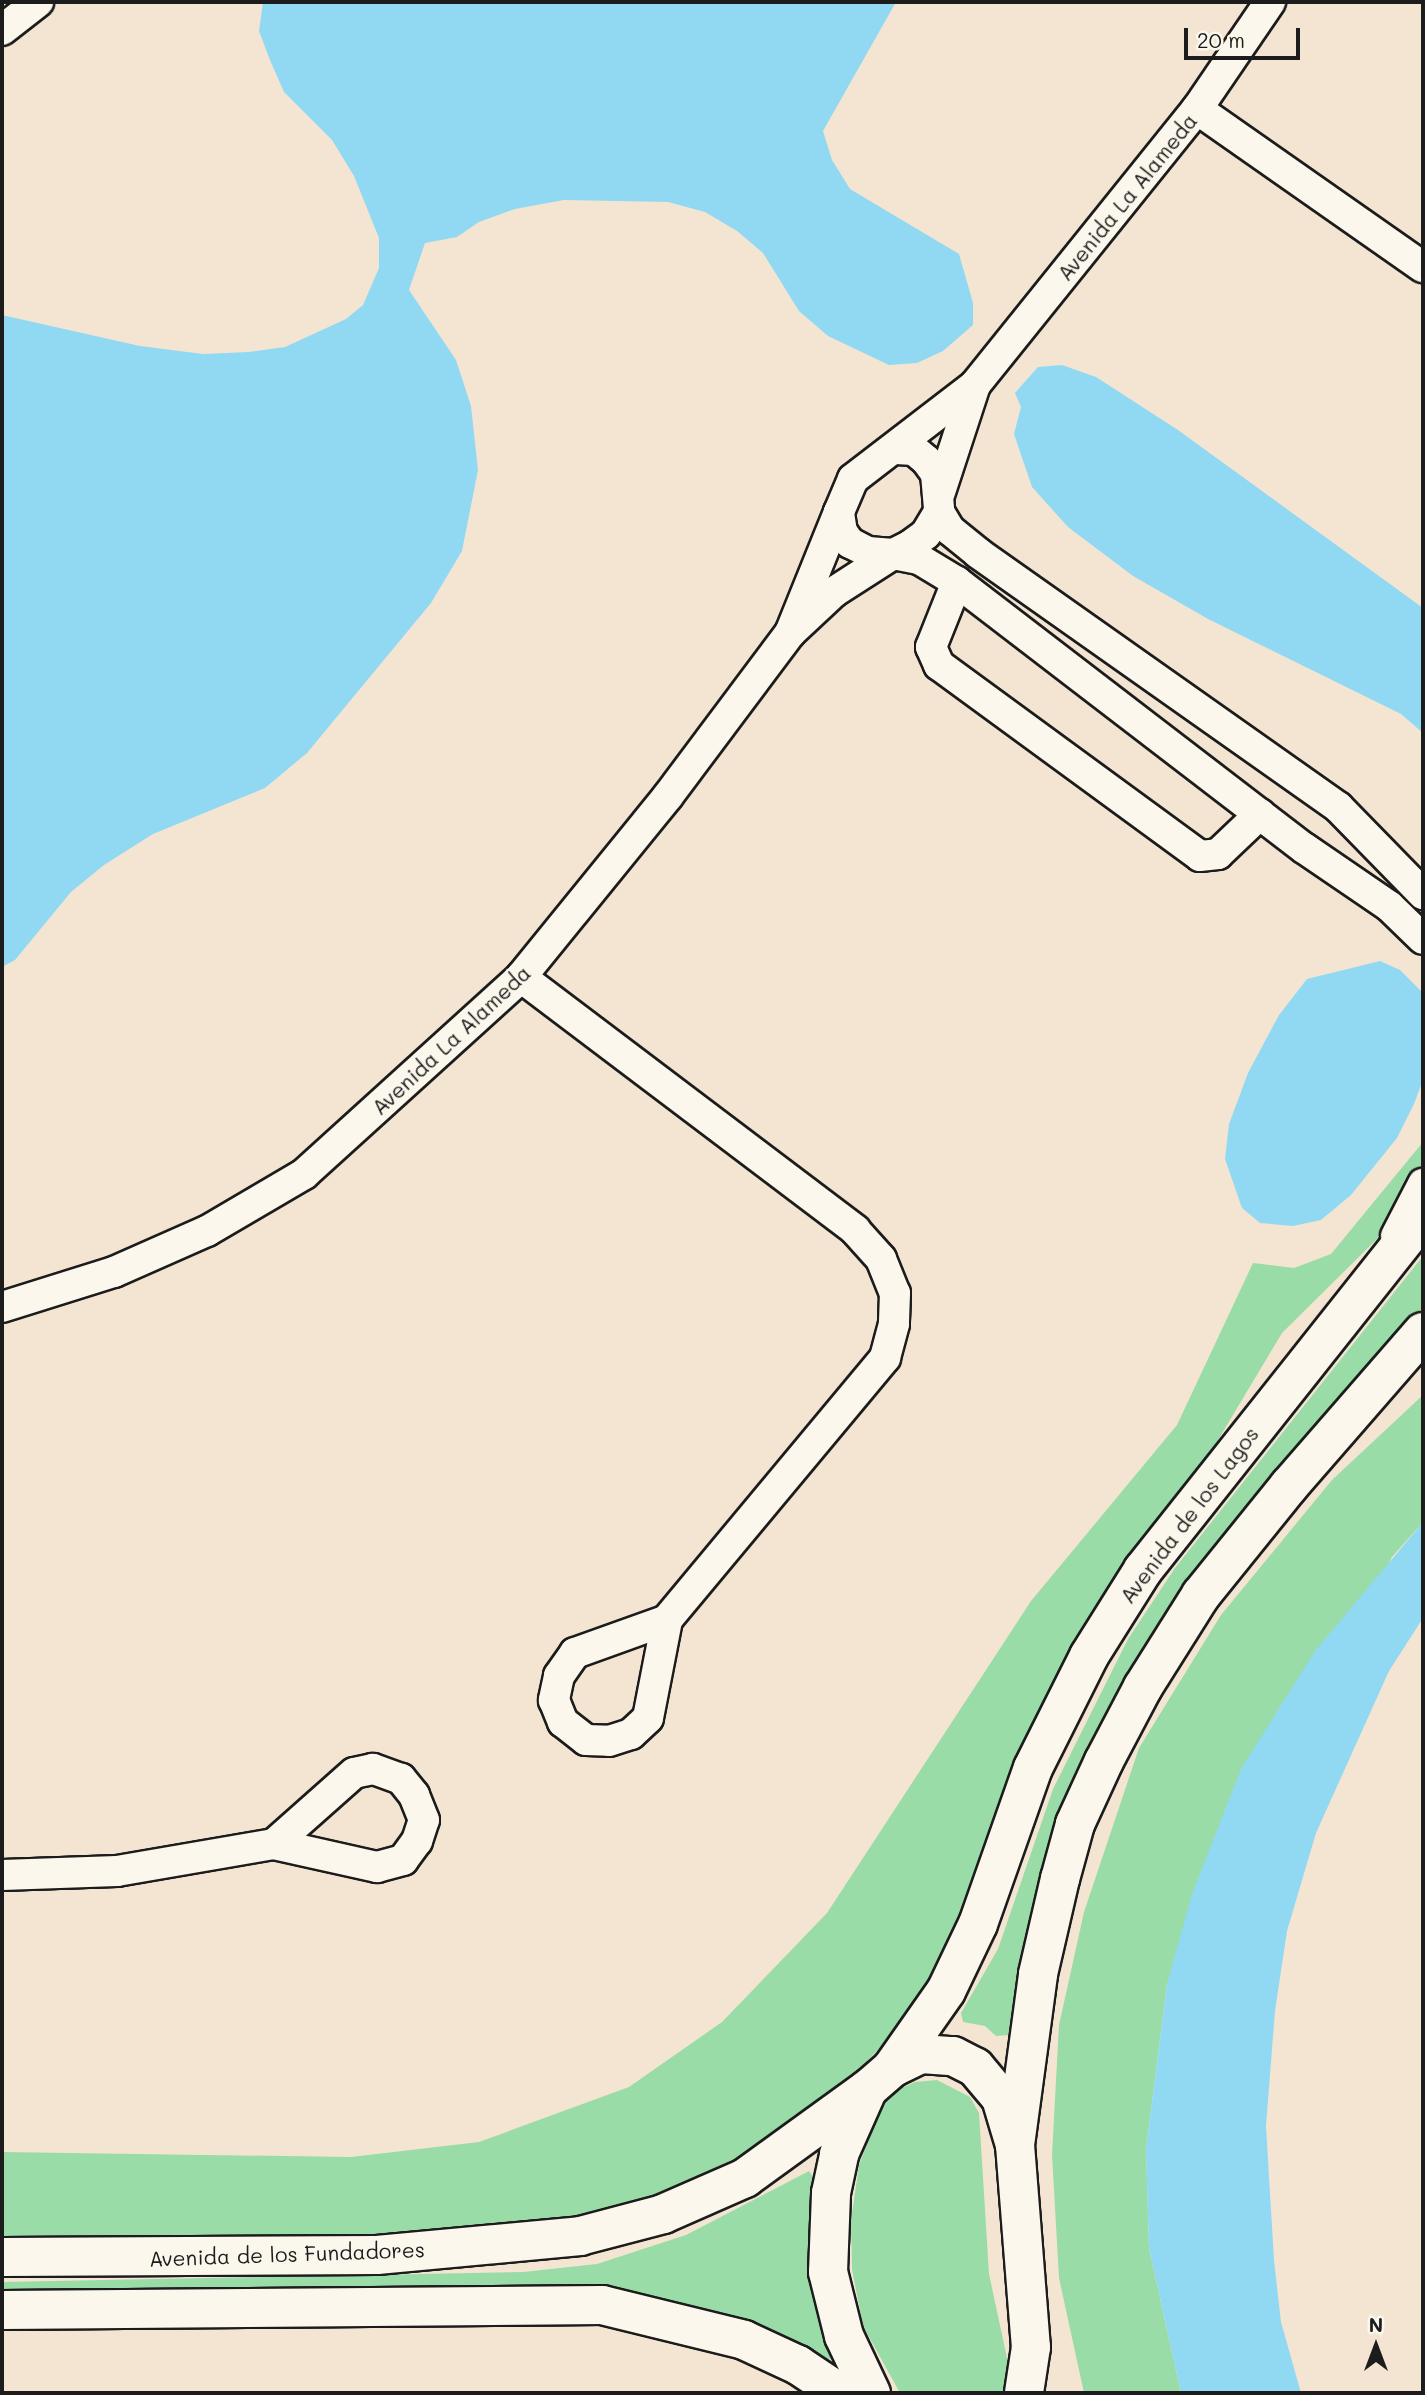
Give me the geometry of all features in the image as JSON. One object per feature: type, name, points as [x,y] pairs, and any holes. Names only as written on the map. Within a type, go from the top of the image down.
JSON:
[{"type":"street","points":[[2,30],[38,2]]},
{"type":"street","name":"Avenida La Alameda","points":[[896,449],[975,385],[1197,109],[1270,2]]},
{"type":"street","points":[[1197,109],[1423,267]]},
{"type":"street","name":"Avenida La Alameda","points":[[940,502],[975,385]]},
{"type":"street","points":[[1423,894],[1338,807],[978,553],[950,530],[940,502],[936,474],[914,450],[896,449],[870,461],[853,479],[839,512],[842,532],[850,543],[868,552],[919,559],[957,582],[1260,814],[1389,906],[1423,939]]},
{"type":"street","points":[[893,554],[926,534],[940,502]]},
{"type":"street","name":"Avenida La Alameda","points":[[790,633],[839,512]]},
{"type":"street","name":"Avenida La Alameda","points":[[2,1307],[114,1272],[207,1231],[304,1174],[521,977],[668,796],[790,633],[834,592],[893,554]]},
{"type":"street","points":[[957,582],[931,647],[939,665],[1200,856],[1218,854],[1260,814]]},
{"type":"street","points":[[521,977],[855,1230],[881,1259],[895,1293],[894,1324],[885,1358],[667,1620]]},
{"type":"street","points":[[1379,1270],[1423,1184]]},
{"type":"street","name":"Avenida de los Lagos","points":[[880,2078],[946,1991],[978,1924],[1033,1768],[1089,1656],[1143,1570],[1423,1217]]},
{"type":"street","points":[[1015,2145],[1038,1974],[1057,1891],[1075,1824],[1104,1761],[1143,1687],[1201,1595],[1289,1486],[1423,1332]]},
{"type":"street","points":[[2,1875],[117,1871],[274,1844],[377,1867],[403,1860],[417,1841],[424,1820],[414,1795],[401,1779],[373,1769],[354,1773],[328,1791],[274,1844]]},
{"type":"street","points":[[871,2393],[844,2336],[828,2272],[828,2239],[839,2154],[880,2078],[921,2054],[953,2056],[975,2067],[1001,2098],[1015,2145],[1031,2347],[1024,2393]]},
{"type":"street","name":"Avenida de los Fundadores","points":[[2,2257],[377,2255],[580,2236],[663,2214],[745,2178],[880,2078]]},
{"type":"street","points":[[2,2310],[601,2305],[744,2340],[798,2365],[840,2393]]},
{"type":"street","points":[[1031,2347],[1046,2393]]},
{"type":"green space","points":[[1423,1142],[1423,1165],[1401,1204],[1377,1239],[1282,1333],[1200,1470],[949,1953],[898,2030],[804,2124],[661,2203],[573,2225],[433,2237],[2,2247],[2,2152],[351,2157],[479,2142],[629,2087],[722,2022],[827,1913],[1031,1601],[1177,1425],[1253,1263],[1294,1268],[1331,1254]]},
{"type":"green space","points":[[1423,1256],[1423,1307],[1263,1495],[1022,1957],[1009,2035],[996,2036],[985,2026],[963,2022],[961,2013],[998,1949],[1053,1789],[1128,1639],[1175,1568]]},
{"type":"green space","points":[[1423,1395],[1423,1522],[1392,1557],[1167,1984],[1146,2149],[1149,2248],[1181,2393],[1084,2393],[1059,2278],[1052,2155],[1059,2025],[1084,1912],[1139,1748],[1221,1615],[1332,1480]]},
{"type":"green space","points":[[937,2080],[970,2097],[979,2113],[989,2274],[1007,2358],[1007,2393],[900,2393],[863,2326],[852,2269],[851,2221],[859,2165],[878,2115],[892,2092],[915,2082]]},
{"type":"green space","points":[[809,2171],[817,2183],[810,2235],[814,2285],[832,2356],[827,2363],[668,2303],[2,2296],[2,2282],[523,2272],[597,2264],[686,2235]]},
{"type":"water","points":[[263,2],[896,2],[823,131],[832,160],[850,189],[959,254],[973,303],[973,325],[943,351],[917,363],[889,365],[828,336],[799,311],[763,253],[737,231],[705,212],[668,202],[564,200],[515,209],[479,222],[457,237],[425,243],[409,290],[456,360],[471,406],[478,470],[462,551],[431,603],[307,753],[265,788],[153,834],[104,865],[71,892],[15,960],[2,967],[2,315],[140,346],[203,354],[249,352],[285,347],[346,319],[363,305],[379,268],[379,238],[354,176],[332,140],[284,92],[270,60],[259,31]]},
{"type":"water","points":[[1062,365],[1096,377],[1178,430],[1423,608],[1423,733],[1401,714],[1208,619],[1133,576],[1068,527],[1032,487],[1014,434],[1021,407],[1015,393],[1038,367]]},
{"type":"water","points":[[1380,961],[1400,970],[1423,993],[1423,1080],[1414,1104],[1397,1138],[1351,1195],[1321,1220],[1293,1226],[1260,1223],[1242,1208],[1225,1159],[1229,1124],[1248,1073],[1279,1015],[1307,979]]},
{"type":"water","points":[[1423,1522],[1423,1618],[1389,1671],[1316,1833],[1287,1931],[1275,2011],[1266,2126],[1274,2260],[1281,2322],[1301,2393],[1181,2393],[1149,2248],[1146,2149],[1167,1984],[1192,1894],[1241,1769],[1315,1651]]}]
